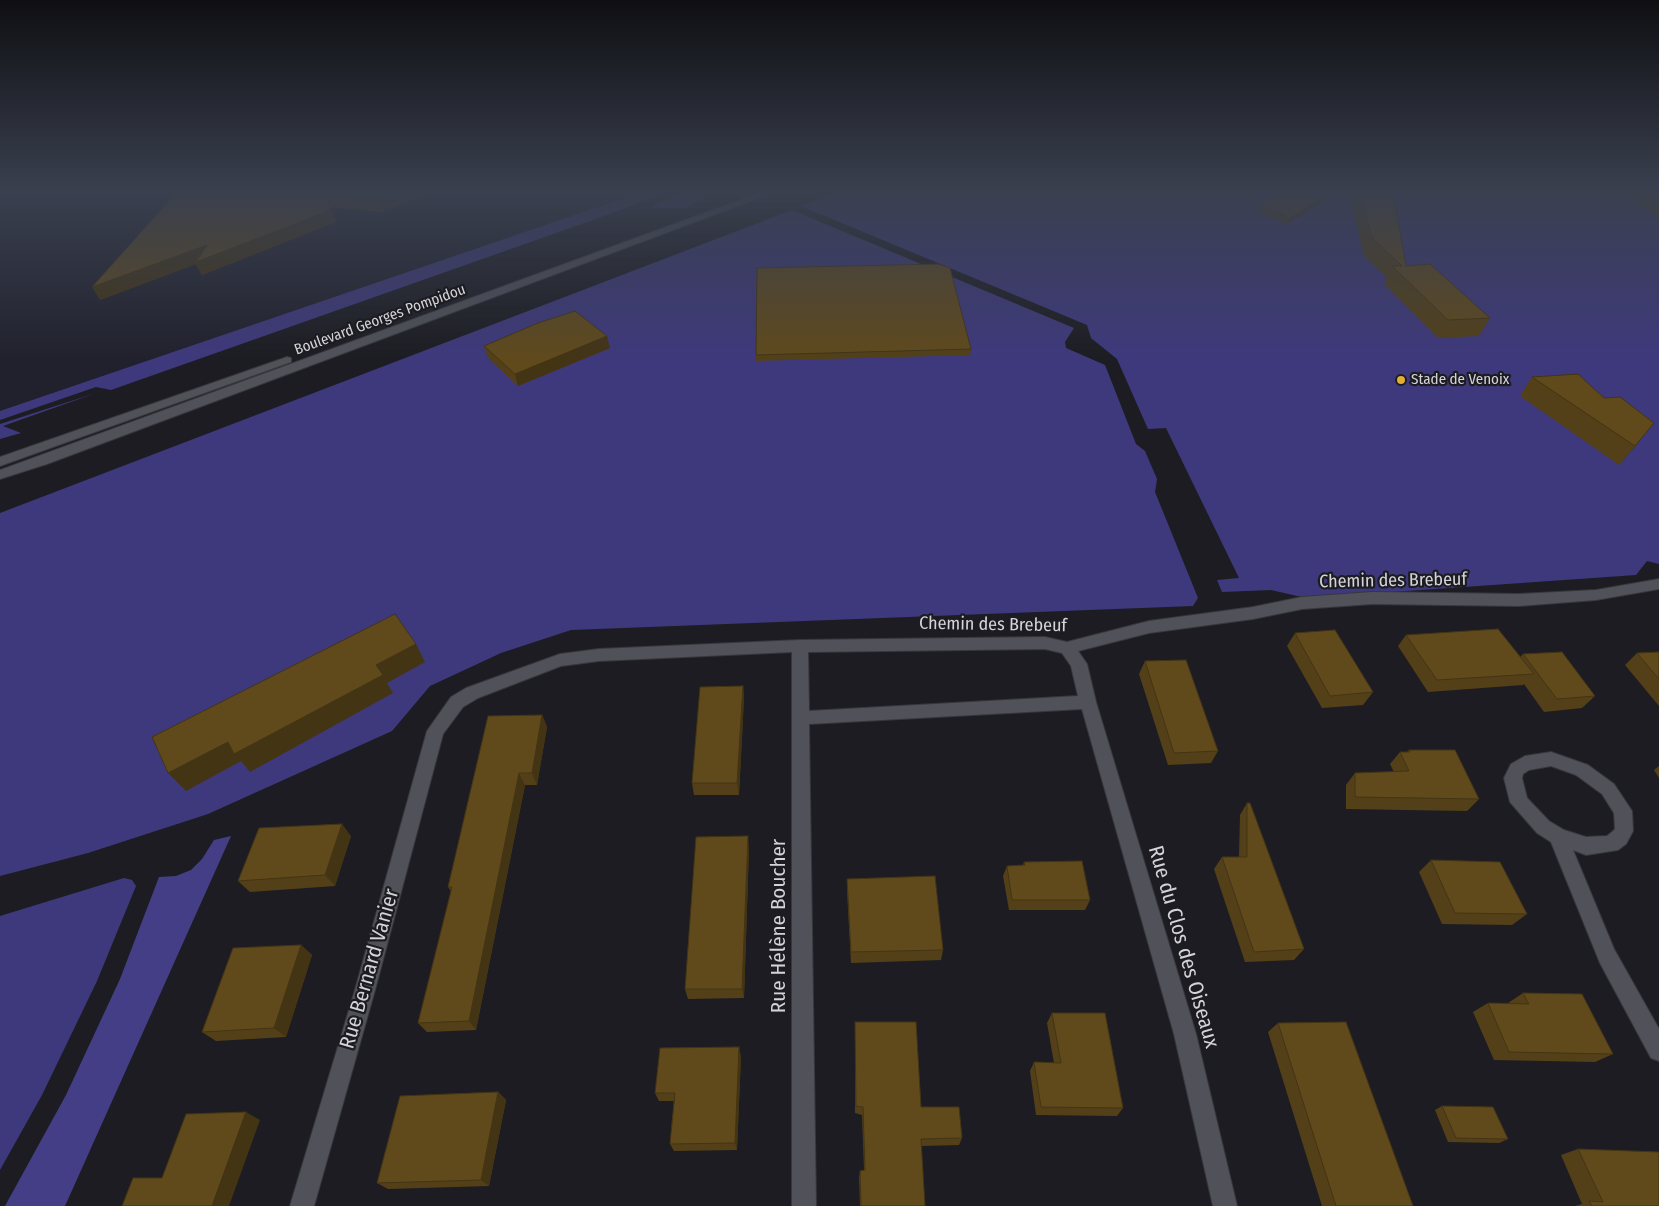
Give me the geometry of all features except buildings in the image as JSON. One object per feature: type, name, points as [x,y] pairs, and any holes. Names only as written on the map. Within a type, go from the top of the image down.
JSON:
[{"type":"street","name":"Boulevard Georges Pompidou","points":[[0,462],[590,248]]},
{"type":"street","name":"Boulevard Georges Pompidou","points":[[0,475],[42,462],[618,248]]},
{"type":"street","name":"Chemin des Brebeuf","points":[[435,731],[457,702],[472,694],[560,660],[599,655],[800,646],[1045,642],[1067,648],[1149,627],[1253,613],[1302,603],[1372,598],[1520,600],[1596,596],[1659,584]]},
{"type":"street","name":"Rue Hélène Boucher","points":[[800,646],[804,1206]]},
{"type":"street","name":"Rue du Clos des Oiseaux","points":[[1067,648],[1079,664],[1088,702],[1185,1034],[1225,1206]]},
{"type":"street","points":[[802,718],[1088,702]]},
{"type":"street","name":"Rue Bernard Vanier","points":[[302,1206],[365,990],[435,731]]},
{"type":"street","points":[[1558,836],[1586,846],[1611,844],[1624,831],[1623,811],[1608,789],[1582,770],[1551,760],[1525,763],[1518,769],[1513,778],[1519,802],[1543,827],[1558,836],[1607,956],[1659,1050]]},
{"type":"shaded area","points":[[0,248],[477,248],[0,411]]},
{"type":"shaded area","points":[[477,248],[513,248],[111,390],[96,387],[0,420],[0,411]]},
{"type":"shaded area","points":[[692,248],[883,248],[1074,328],[1065,342],[1066,348],[1105,365],[1136,444],[1145,451],[1157,479],[1155,492],[1198,598],[1193,606],[571,630],[501,653],[430,686],[392,731],[208,814],[88,853],[0,876],[0,513]]},
{"type":"shaded area","name":"Stade de Venoix","points":[[903,248],[1659,248],[1659,564],[1647,561],[1636,575],[1306,598],[1271,590],[1222,592],[1217,580],[1239,578],[1166,428],[1148,429],[1117,359],[1091,338],[1087,325]]},
{"type":"shaded area","points":[[96,393],[3,426],[21,433],[0,439],[0,424]]},
{"type":"shaded area","points":[[231,836],[65,1206],[5,1206],[66,1095],[120,979],[159,877],[176,876],[191,870],[202,859],[214,840]]},
{"type":"shaded area","points":[[124,878],[132,880],[136,886],[97,981],[42,1095],[0,1170],[0,916]]},
{"type":"place","name":"Stade de Venoix","points":[[1401,380]]}]
